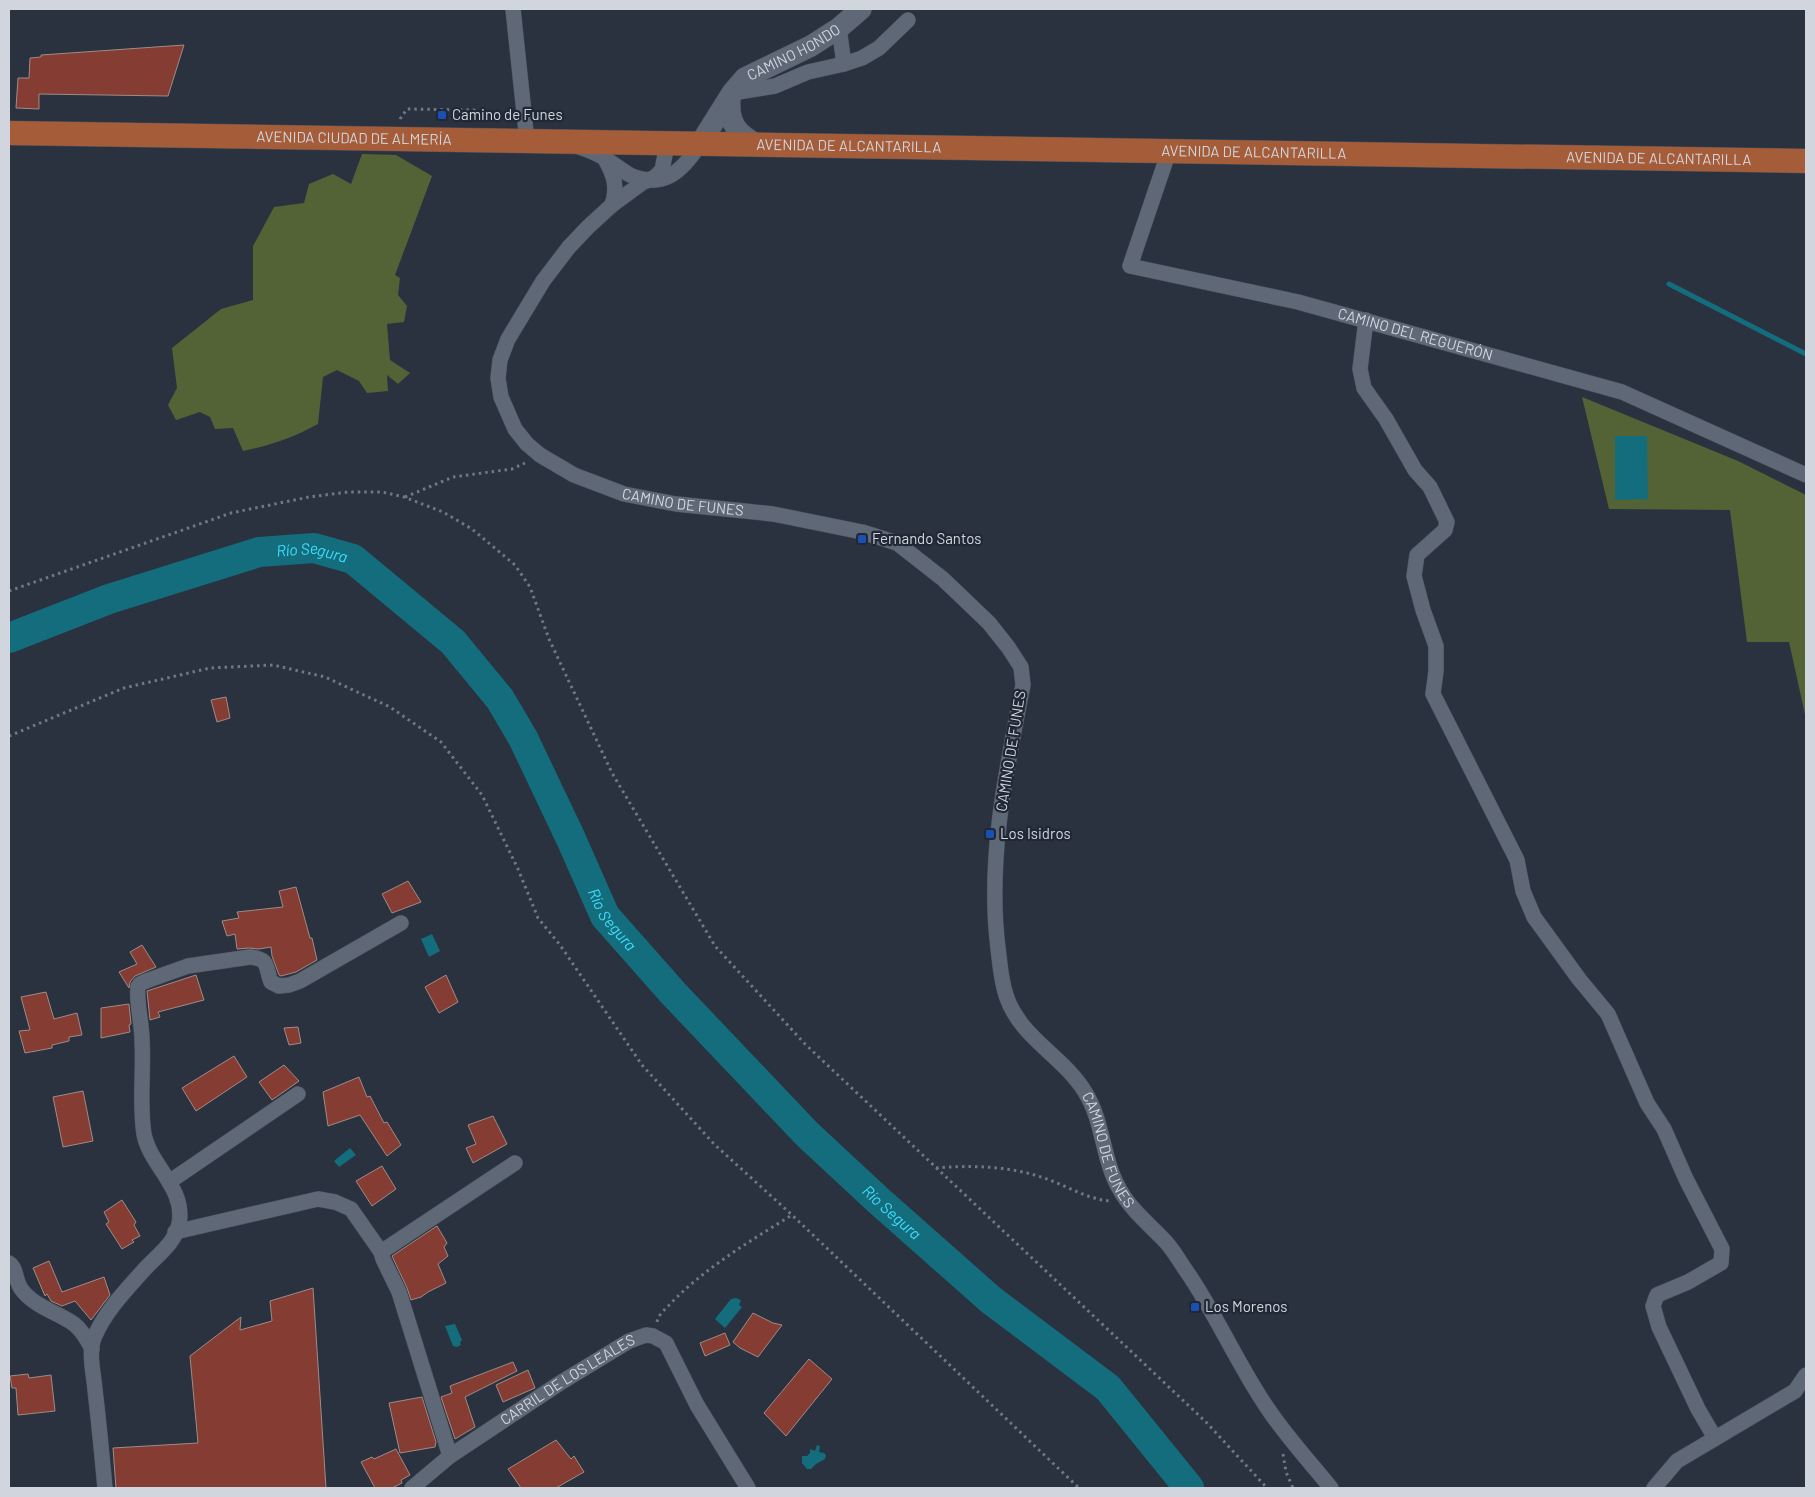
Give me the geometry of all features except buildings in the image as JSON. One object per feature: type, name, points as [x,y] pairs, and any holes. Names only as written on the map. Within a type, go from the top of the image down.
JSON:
[{"type":"main road","name":"CAMINO HONDO","points":[[700,144],[744,78],[797,53],[839,28],[861,9]]},
{"type":"main road","points":[[731,96],[730,113],[733,124],[742,135],[758,145]]},
{"type":"main road","name":"AVENIDA CIUDAD DE ALMERÍA","points":[[9,133],[700,144]]},
{"type":"main road","name":"AVENIDA DE ALCANTARILLA","points":[[700,144],[1806,161]]},
{"type":"street","points":[[513,9],[527,141]]},
{"type":"street","points":[[731,96],[775,86],[808,72],[862,58],[879,48],[908,20]]},
{"type":"street","points":[[839,28],[844,64]]},
{"type":"street","points":[[561,142],[603,157],[631,175],[650,179],[669,177],[681,169],[700,144]]},
{"type":"street","points":[[650,179],[658,174],[664,166],[665,155],[660,143]]},
{"type":"street","name":"CAMINO DEL REGUERÓN","points":[[1169,151],[1130,266],[1298,302],[1622,392],[1806,475]]},
{"type":"street","points":[[603,157],[611,170],[615,183],[616,191],[612,205]]},
{"type":"street","name":"CAMINO DE FUNES","points":[[650,179],[612,205],[575,240],[543,281],[508,340],[500,360],[498,378],[501,397],[515,429],[527,444],[540,455],[574,475],[624,494],[676,504],[773,514],[862,532],[897,544],[943,579],[989,623],[1008,647],[1021,667],[1023,685],[997,840],[994,880],[995,928],[1001,972],[1007,998],[1018,1020],[1078,1081],[1092,1102],[1108,1162],[1120,1191],[1168,1245],[1189,1274],[1265,1405],[1286,1434],[1332,1488]]},
{"type":"street","points":[[1366,320],[1360,369],[1364,388],[1386,419],[1415,470],[1430,487],[1448,522],[1445,530],[1417,555],[1414,576],[1423,610],[1436,646],[1436,671],[1433,694],[1518,860],[1523,891],[1534,917],[1579,979],[1608,1014],[1647,1103],[1664,1129],[1686,1179],[1722,1249],[1721,1263],[1688,1282],[1657,1295],[1653,1306],[1658,1327],[1698,1409],[1715,1438]]},
{"type":"street","points":[[105,1488],[92,1349],[94,1339],[105,1316],[143,1271],[172,1241],[179,1224],[179,1202],[150,1152],[144,1135],[142,1118],[142,1039],[137,991],[140,984],[188,966],[250,957],[258,958],[265,963],[271,982],[279,986],[289,985],[321,970],[401,923]]},
{"type":"street","points":[[169,1182],[298,1094]]},
{"type":"street","points":[[381,1252],[515,1163]]},
{"type":"street","points":[[176,1232],[318,1199],[335,1202],[351,1209],[381,1252],[399,1292],[450,1456]]},
{"type":"street","points":[[9,1263],[14,1268],[20,1288],[29,1297],[52,1313],[74,1324],[84,1334],[92,1349]]},
{"type":"street","name":"CARRIL DE LOS LEALES","points":[[412,1488],[450,1456],[552,1388],[629,1341],[646,1335],[654,1336],[666,1343],[697,1405],[748,1488]]},
{"type":"street","points":[[1654,1488],[1677,1461],[1795,1390],[1806,1375]]},
{"type":"path","points":[[404,498],[453,477],[512,469],[540,455]]},
{"type":"path","points":[[9,591],[231,513],[309,497],[348,492],[382,492],[443,512],[472,529],[515,565],[530,587],[549,639],[612,773],[716,946],[805,1044],[1206,1422],[1268,1488]]},
{"type":"path","points":[[9,736],[124,688],[210,668],[273,665],[324,677],[390,707],[441,742],[482,795],[518,869],[538,918],[560,945],[642,1065],[714,1144],[792,1215],[1079,1488]]},
{"type":"path","points":[[936,1168],[959,1166],[1019,1171],[1045,1178],[1099,1200],[1109,1201],[1125,1197]]},
{"type":"path","points":[[654,1336],[658,1316],[682,1292],[724,1258],[792,1215]]},
{"type":"path","points":[[1286,1434],[1283,1458],[1286,1472],[1293,1488]]},
{"type":"green space","points":[[362,154],[396,155],[432,176],[395,275],[400,278],[398,295],[407,306],[404,322],[387,324],[390,360],[410,373],[398,384],[387,375],[388,391],[367,393],[359,381],[337,370],[323,377],[318,424],[282,440],[243,451],[233,428],[215,429],[210,417],[200,412],[176,420],[168,405],[177,388],[172,348],[221,309],[253,300],[253,246],[274,207],[304,203],[309,184],[333,174],[351,184]]},
{"type":"green space","points":[[1582,397],[1738,461],[1806,495],[1806,719],[1789,642],[1747,642],[1730,510],[1609,509]]},
{"type":"water","points":[[1615,436],[1647,436],[1648,499],[1615,500]]},
{"type":"water","points":[[432,934],[440,951],[429,957],[421,939]]},
{"type":"water","points":[[350,1148],[356,1155],[339,1167],[334,1161]]},
{"type":"water","points":[[731,1299],[741,1300],[739,1305],[742,1307],[725,1328],[715,1319]]},
{"type":"water","points":[[455,1324],[462,1340],[460,1342],[461,1345],[457,1347],[453,1346],[445,1326]]},
{"type":"water","points":[[817,1445],[820,1446],[819,1452],[826,1455],[825,1459],[811,1469],[807,1469],[802,1463],[802,1456],[807,1456],[810,1453],[810,1449],[815,1451]]},
{"type":"waterway","points":[[1669,284],[1806,354]]},
{"type":"waterway","name":"Río Segura","points":[[9,638],[109,599],[259,552],[314,548],[353,559],[453,642],[500,699],[523,738],[605,916],[673,993],[807,1134],[878,1200],[991,1300],[1108,1388],[1189,1488]]},
{"type":"place","name":"Camino de Funes","points":[[442,115]]},
{"type":"place","name":"Fernando Santos","points":[[862,539]]},
{"type":"place","name":"Los Isidros","points":[[990,834]]},
{"type":"place","name":"Los Morenos","points":[[1195,1307]]}]
